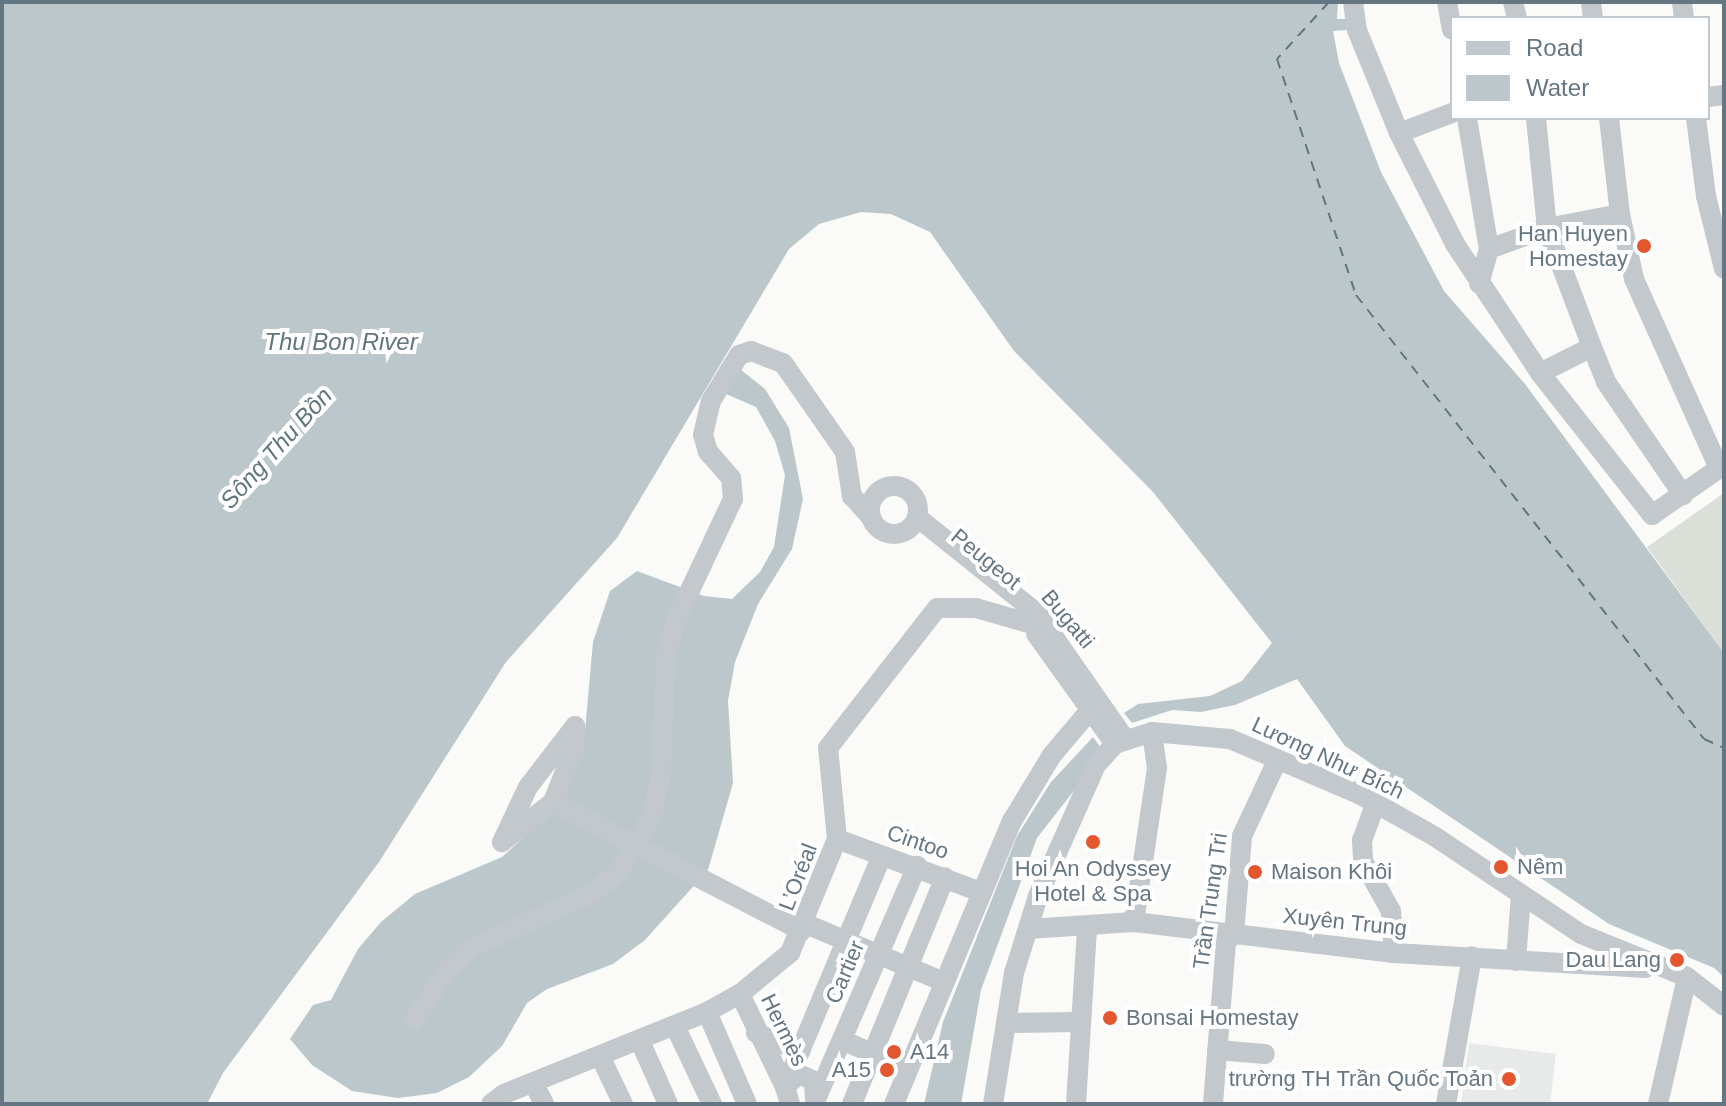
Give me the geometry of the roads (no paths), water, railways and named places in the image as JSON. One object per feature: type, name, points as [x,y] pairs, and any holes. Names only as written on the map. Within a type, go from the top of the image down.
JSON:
[{"type":"street","points":[[1353,2],[1357,30],[1399,133],[1479,284],[1540,373],[1652,515],[1722,467],[1634,279],[1620,214],[1609,120]]},
{"type":"street","points":[[1399,133],[1450,114]]},
{"type":"street","points":[[1467,120],[1489,249],[1479,284]]},
{"type":"street","points":[[1536,120],[1547,228],[1592,347],[1606,382],[1683,495]]},
{"type":"street","points":[[1696,120],[1724,269]]},
{"type":"street","points":[[1489,249],[1547,228],[1620,214]]},
{"type":"street","points":[[1540,373],[1592,347]]},
{"type":"street","points":[[414,1020],[440,979],[473,947],[594,892],[618,872],[637,845],[654,809],[661,774],[661,699],[673,632],[733,499],[731,478],[708,452],[703,435],[711,401],[739,355],[751,351],[783,363],[845,452],[852,496],[871,517],[887,534],[914,522],[916,501],[898,486],[876,494],[871,517]]},
{"type":"street","name":"Peugeot","points":[[914,522],[1028,623],[1091,709],[1120,742]]},
{"type":"street","name":"Bugatti","points":[[914,522],[1037,613],[1120,742]]},
{"type":"street","name":"L’Oréal","points":[[491,1104],[707,1012],[740,994],[790,953],[804,928],[837,839],[828,748],[937,608],[976,608],[1028,623]]},
{"type":"street","points":[[894,1104],[981,892],[1020,808],[1052,755],[1091,709]]},
{"type":"street","points":[[575,726],[575,746],[553,802],[502,842],[528,787],[575,726]]},
{"type":"street","points":[[1134,922],[1157,768],[1152,732]]},
{"type":"street","name":"Lương Như Bích","points":[[1120,742],[1152,732],[1230,739],[1375,805],[1434,836],[1581,934],[1658,968],[1687,977]]},
{"type":"street","points":[[993,1104],[1028,929],[1096,765],[1120,742]]},
{"type":"street","name":"Trần Trung Tri","points":[[1213,1104],[1226,942],[1234,934],[1242,836],[1277,761]]},
{"type":"street","points":[[553,802],[804,928],[944,982]]},
{"type":"street","points":[[1375,805],[1362,840],[1363,861],[1391,911],[1394,953]]},
{"type":"street","name":"Cintoo","points":[[837,839],[981,892]]},
{"type":"street","points":[[787,1095],[800,1051],[882,855]]},
{"type":"street","name":"Cartier","points":[[814,1101],[917,866]]},
{"type":"street","points":[[852,1104],[945,877]]},
{"type":"street","points":[[1516,961],[1521,894]]},
{"type":"street","name":"Xuyên Trung","points":[[1028,929],[1087,928],[1134,922],[1394,953],[1658,968]]},
{"type":"street","points":[[1076,1104],[1087,928]]},
{"type":"street","points":[[1446,1104],[1472,956]]},
{"type":"street","points":[[1658,1104],[1687,977],[1724,1006]]},
{"type":"street","name":"Hermès","points":[[740,994],[787,1095]]},
{"type":"street","points":[[707,1012],[747,1104]]},
{"type":"street","points":[[1007,1023],[1079,1022]]},
{"type":"street","points":[[675,1026],[712,1104]]},
{"type":"street","points":[[756,1033],[800,1051]]},
{"type":"street","points":[[842,1040],[908,1069]]},
{"type":"street","points":[[640,1041],[668,1104]]},
{"type":"street","points":[[1217,1050],[1265,1054]]},
{"type":"street","points":[[601,1058],[623,1104]]},
{"type":"street","points":[[787,1095],[794,1076],[805,1075],[814,1081],[814,1101]]},
{"type":"street","points":[[534,1084],[544,1104]]},
{"type":"water","name":"Thu Bon River","points":[[2,2],[1338,2],[1337,19],[1346,19],[1347,30],[1333,31],[1339,63],[1381,172],[1444,291],[1525,384],[1724,653],[1724,977],[1714,968],[1609,924],[1345,746],[1297,679],[1235,705],[1201,712],[1172,710],[1132,723],[1124,713],[1138,704],[1210,696],[1242,681],[1272,643],[1153,492],[1014,351],[930,232],[891,214],[861,212],[819,224],[789,249],[617,538],[506,662],[379,862],[223,1073],[207,1104],[2,1104]]},
{"type":"water","points":[[740,369],[765,389],[789,428],[803,499],[792,549],[758,604],[735,662],[728,701],[733,783],[708,870],[645,940],[613,964],[547,989],[527,1003],[502,1046],[469,1077],[437,1093],[398,1098],[352,1091],[312,1065],[290,1039],[313,1005],[331,1000],[358,949],[381,922],[415,894],[502,857],[552,812],[583,753],[593,642],[610,591],[637,571],[704,596],[732,599],[760,572],[774,547],[785,475],[775,441],[756,407],[726,394]]},
{"type":"water","points":[[1093,737],[1104,752],[1037,838],[981,990],[961,1104],[924,1104],[943,1022],[1017,836],[1051,782]]},
{"type":"place","name":"Han Huyen Homestay","points":[[1644,246]]},
{"type":"place","name":"Hoi An Odyssey Hotel & Spa","points":[[1093,842]]},
{"type":"place","name":"Nêm","points":[[1501,867]]},
{"type":"place","name":"Maison Khôi","points":[[1255,872]]},
{"type":"place","name":"Dau Lang","points":[[1677,960]]},
{"type":"place","name":"Bonsai Homestay","points":[[1110,1018]]},
{"type":"place","name":"A14","points":[[894,1052]]},
{"type":"place","name":"A15","points":[[887,1070]]},
{"type":"place","name":"trường TH Trần Quốc Toản","points":[[1509,1079]]},
{"type":"water label","name":"Sông Thu Bồn","points":[[276,448]]}]
